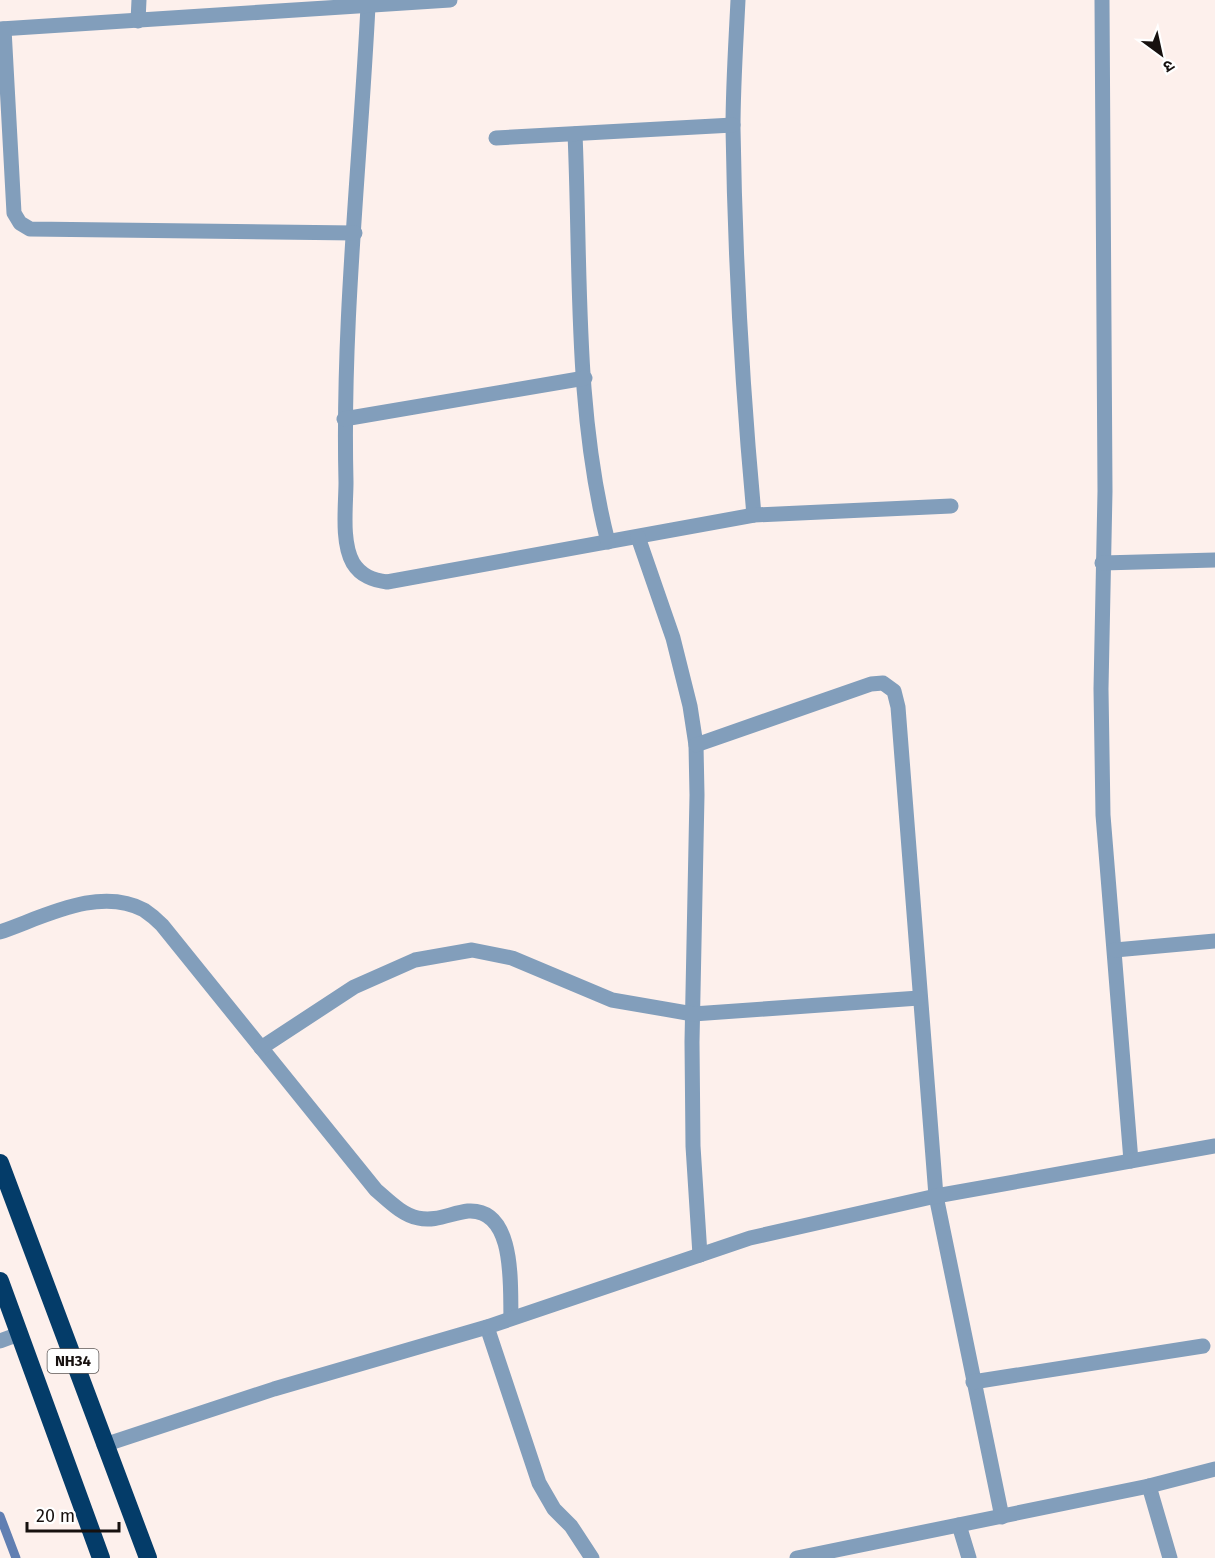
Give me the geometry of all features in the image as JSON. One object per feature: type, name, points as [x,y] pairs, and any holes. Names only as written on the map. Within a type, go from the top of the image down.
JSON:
[{"type":"highway","name":"NH34","points":[[0,1163],[148,1558]]},
{"type":"highway","name":"NH34","points":[[0,1281],[101,1558]]},
{"type":"street","points":[[138,21],[139,0]]},
{"type":"street","points":[[355,233],[30,229],[20,223],[14,213],[2,29],[138,21],[304,4],[368,6],[450,0]]},
{"type":"street","points":[[738,0],[733,125],[742,390],[754,515]]},
{"type":"street","points":[[1102,0],[1105,491],[1102,563],[1103,815],[1131,1161]]},
{"type":"street","points":[[368,6],[355,233],[347,312],[344,419],[347,542],[353,562],[369,579],[387,582],[754,515],[951,506]]},
{"type":"street","points":[[496,138],[733,125]]},
{"type":"street","points":[[575,134],[585,378],[596,492],[608,542]]},
{"type":"street","points":[[344,419],[585,378]]},
{"type":"street","points":[[638,537],[673,638],[690,706],[696,745],[693,1146],[700,1254]]},
{"type":"street","points":[[1102,563],[1215,560]]},
{"type":"street","points":[[696,745],[871,684],[883,683],[894,691],[898,707],[936,1196],[1002,1517]]},
{"type":"street","points":[[0,932],[88,902],[116,902],[144,910],[162,925],[376,1190],[395,1206],[417,1218],[441,1218],[469,1211],[490,1217],[503,1234],[509,1258],[511,1318]]},
{"type":"street","points":[[1115,950],[1215,941]]},
{"type":"street","points":[[261,1048],[354,987],[415,960],[472,950],[512,958],[612,1000],[693,1014],[919,998]]},
{"type":"street","points":[[104,1445],[274,1389],[487,1327],[750,1238],[936,1196],[1215,1146]]},
{"type":"street","points":[[487,1327],[539,1483],[554,1509],[571,1526],[592,1558]]},
{"type":"street","points":[[0,1341],[19,1334]]},
{"type":"street","points":[[973,1382],[1203,1346]]},
{"type":"street","points":[[797,1558],[1149,1486],[1215,1469]]},
{"type":"street","points":[[1149,1486],[1170,1558]]},
{"type":"street","points":[[959,1525],[969,1558]]},
{"type":"waterway","points":[[0,1516],[16,1558]]}]
